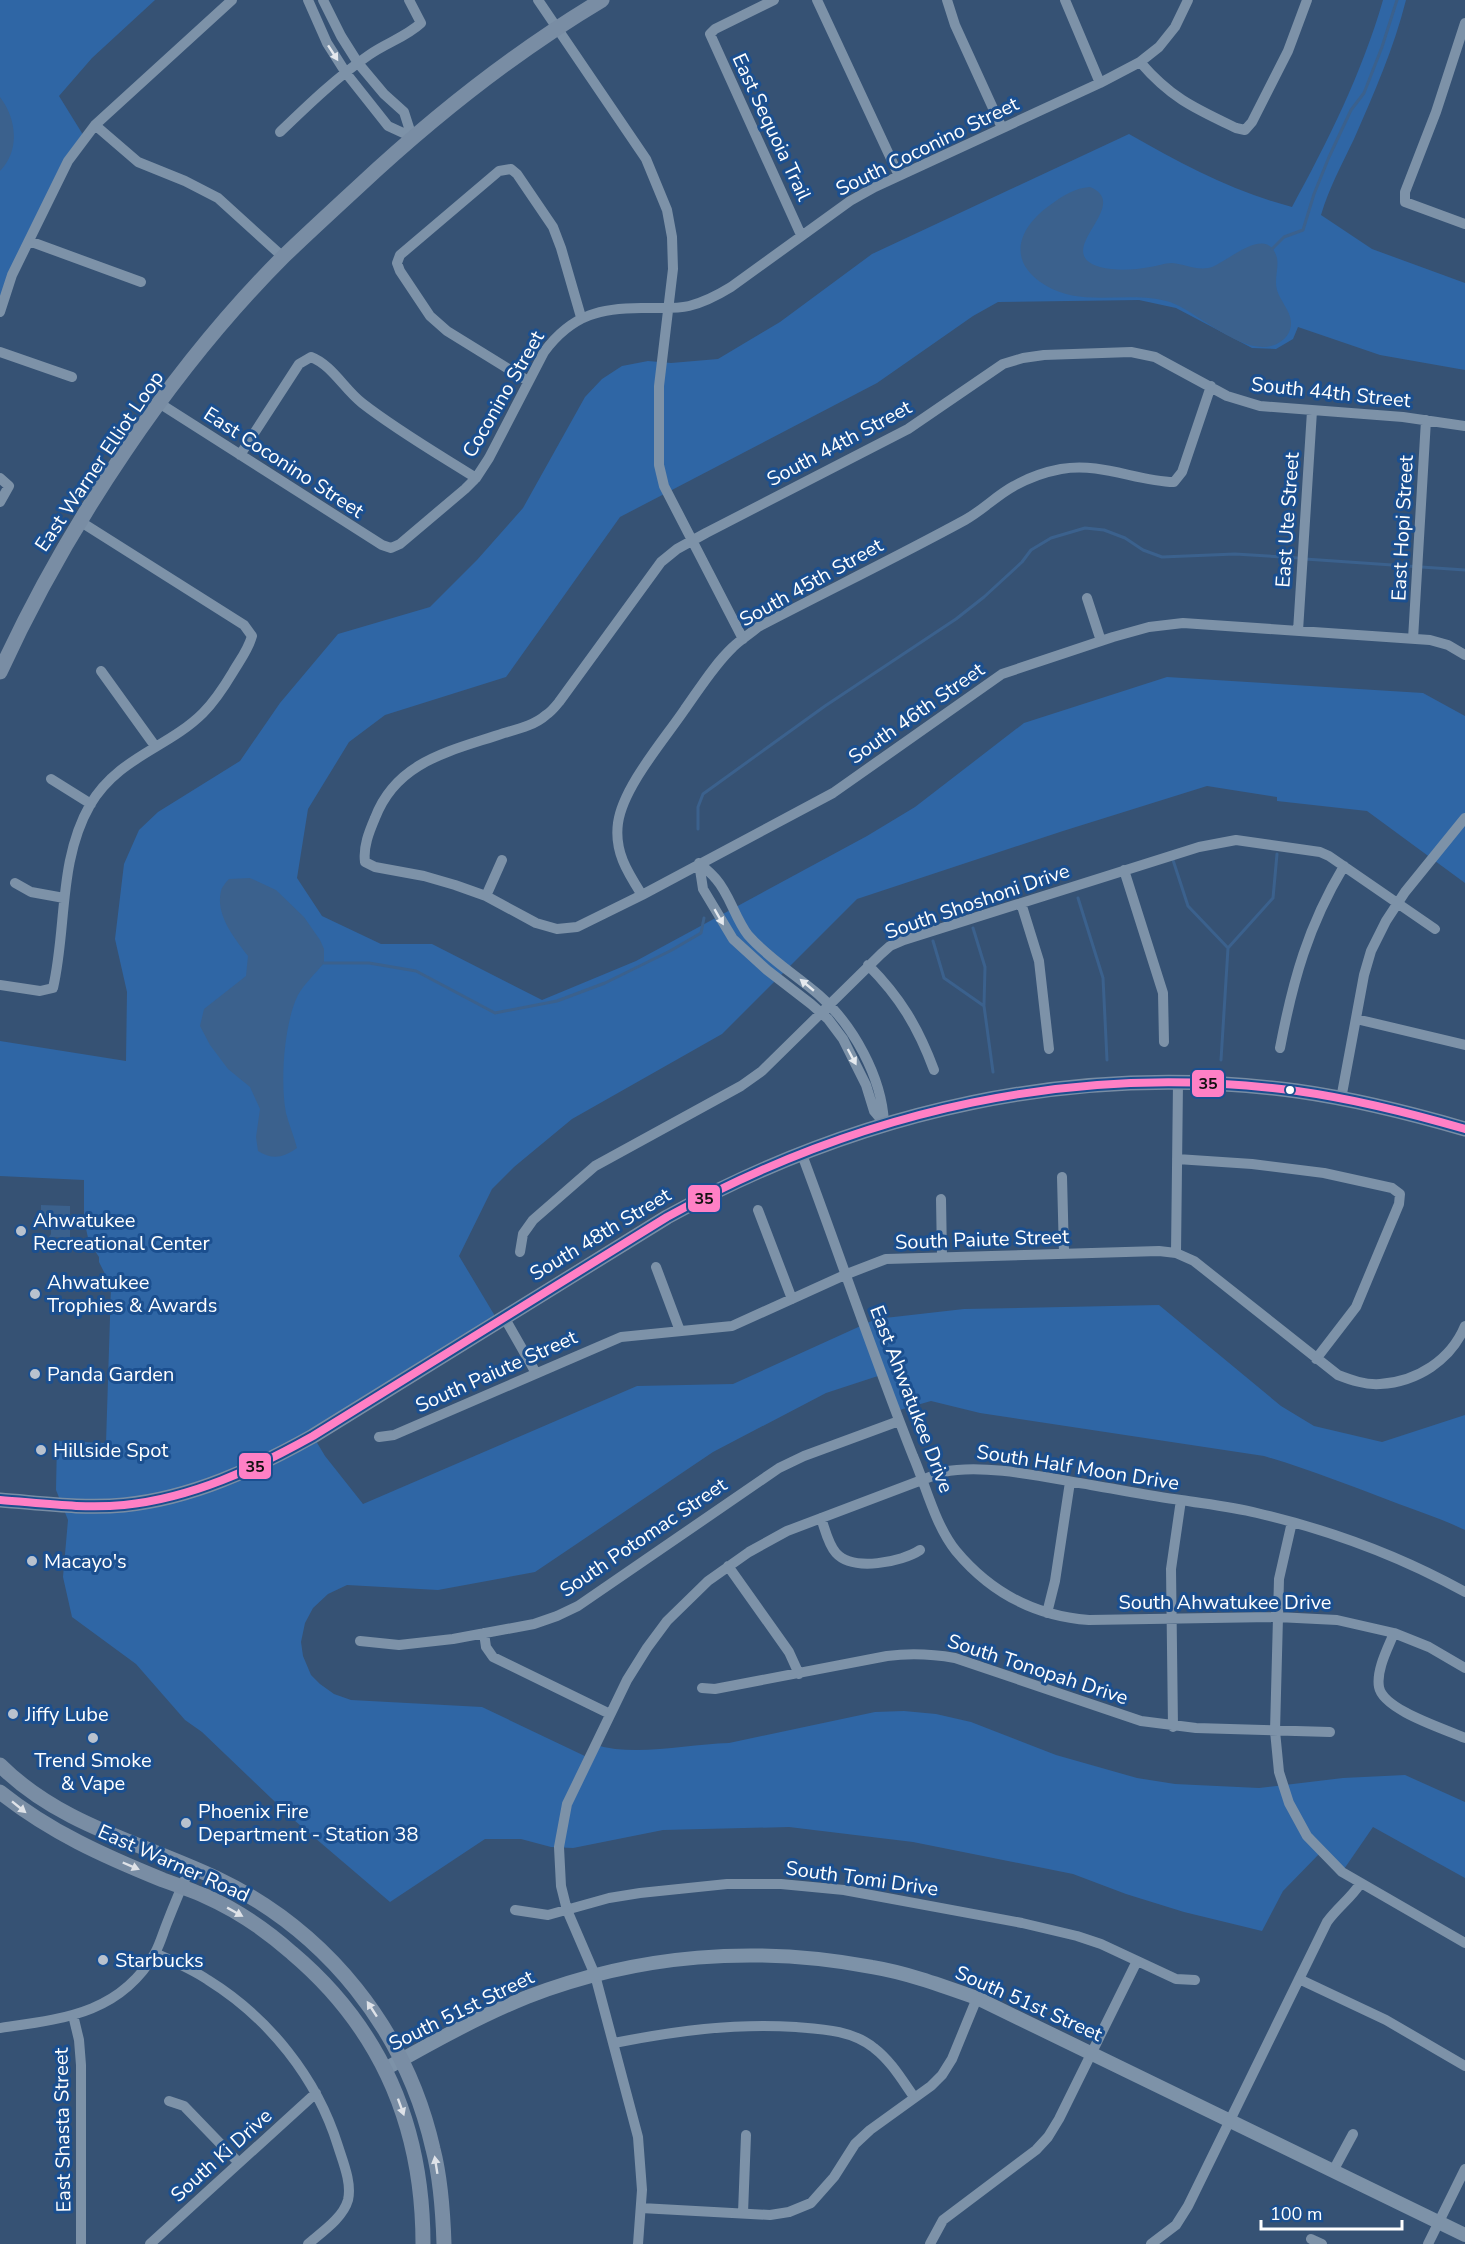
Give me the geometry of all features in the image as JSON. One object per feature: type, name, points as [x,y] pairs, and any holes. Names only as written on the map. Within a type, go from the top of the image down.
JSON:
[{"type":"main road","name":"East Warner Elliot Loop","points":[[0,672],[38,594],[81,522],[159,403],[219,327],[283,257],[412,137],[494,71],[556,27],[602,0]]},
{"type":"main road","name":"South 48th Street","points":[[0,1500],[76,1506],[125,1505],[203,1488],[259,1465],[313,1436],[667,1217],[720,1188],[801,1152],[884,1123],[1003,1096],[1104,1084],[1178,1083],[1297,1091],[1384,1107],[1465,1130]]},
{"type":"main road","name":"East Warner Road","points":[[0,1765],[13,1778],[68,1816],[87,1826],[216,1878],[255,1900],[284,1919],[327,1957],[369,2003],[401,2060],[423,2113],[434,2150],[442,2202],[444,2244]]},
{"type":"main road","name":"East Warner Road","points":[[0,1792],[30,1816],[80,1844],[207,1896],[246,1918],[271,1935],[315,1972],[353,2015],[385,2069],[406,2121],[415,2156],[423,2205],[423,2244]]},
{"type":"main road","points":[[80,1844],[87,1826]]},
{"type":"main road","points":[[423,2224],[443,2223]]},
{"type":"street","points":[[0,312],[12,275],[68,161],[95,125],[232,0]]},
{"type":"street","points":[[308,0],[327,43],[352,68],[404,112],[412,137]]},
{"type":"street","points":[[323,0],[341,36],[352,68],[388,126],[412,137]]},
{"type":"street","points":[[280,132],[369,54],[412,31],[421,23],[409,0]]},
{"type":"street","points":[[538,0],[646,159],[667,210],[672,237],[673,269],[659,386],[659,465],[664,486],[743,639]]},
{"type":"street","name":"East Sequoia Trail","points":[[774,0],[715,29],[710,34],[801,235]]},
{"type":"street","points":[[817,0],[898,176]]},
{"type":"street","points":[[947,0],[955,25],[1002,128]]},
{"type":"street","points":[[1065,0],[1100,83]]},
{"type":"street","name":"South Coconino Street","points":[[669,308],[688,306],[711,299],[850,201],[1140,62],[1159,47],[1175,27],[1188,0]]},
{"type":"street","points":[[1140,62],[1157,82],[1173,95],[1218,120],[1245,130],[1252,122],[1288,51],[1307,0]]},
{"type":"street","points":[[1465,23],[1436,112],[1405,192],[1405,202],[1465,224]]},
{"type":"street","points":[[95,125],[138,162],[185,181],[218,198],[283,257]]},
{"type":"street","points":[[528,381],[447,331],[430,316],[400,271],[397,263],[400,255],[499,171],[511,169],[517,174],[553,227],[581,317]]},
{"type":"street","points":[[29,241],[141,282]]},
{"type":"street","name":"Coconino Street","points":[[391,548],[400,544],[476,478],[489,458],[544,352],[555,337],[581,317],[619,309],[669,308]]},
{"type":"street","points":[[0,352],[72,376]]},
{"type":"street","name":"South 44th Street","points":[[486,896],[435,879],[375,867],[365,862],[364,853],[369,832],[378,809],[391,789],[421,763],[526,726],[545,716],[559,702],[660,562],[693,540],[908,429],[1003,364],[1044,355],[1131,352],[1155,357],[1227,396],[1251,404],[1426,420],[1465,426]]},
{"type":"street","points":[[240,455],[299,364],[311,357],[322,362],[344,387],[374,412],[476,478]]},
{"type":"street","name":"South 45th Street","points":[[642,895],[626,871],[620,856],[618,833],[621,809],[651,758],[733,646],[758,627],[968,518],[1013,486],[1035,476],[1062,469],[1086,467],[1114,470],[1162,482],[1174,482],[1182,472],[1211,386]]},
{"type":"street","name":"East Coconino Street","points":[[159,403],[382,545],[391,548]]},
{"type":"street","name":"East Ute Street","points":[[1298,631],[1312,411]]},
{"type":"street","name":"East Hopi Street","points":[[1413,639],[1426,420]]},
{"type":"street","points":[[0,478],[9,486],[0,502]]},
{"type":"street","points":[[0,985],[40,991],[53,988],[72,851],[91,804],[119,771],[202,714],[219,694],[249,647],[252,636],[244,625],[81,522]]},
{"type":"street","points":[[1087,598],[1101,641]]},
{"type":"street","name":"South 46th Street","points":[[486,896],[536,923],[557,929],[577,927],[592,922],[833,793],[1002,674],[1101,641],[1167,623],[1430,640],[1448,645],[1465,655]]},
{"type":"street","points":[[101,671],[155,746]]},
{"type":"street","points":[[51,779],[91,804]]},
{"type":"street","points":[[1341,1099],[1371,951],[1397,904],[1465,818]]},
{"type":"street","name":"South Shoshoni Drive","points":[[520,1252],[523,1234],[532,1220],[595,1166],[741,1086],[762,1071],[868,965],[890,946],[904,940],[1199,847],[1236,840],[1320,852],[1435,929]]},
{"type":"street","points":[[486,896],[502,860]]},
{"type":"street","points":[[699,863],[703,889],[733,939],[767,970],[824,1008]]},
{"type":"street","points":[[699,863],[717,880],[748,934],[824,1008],[843,1039],[866,1085],[874,1112],[884,1123]]},
{"type":"street","points":[[1280,1048],[1298,966],[1324,899],[1344,866]]},
{"type":"street","points":[[1124,870],[1163,993],[1164,1042]]},
{"type":"street","points":[[15,883],[31,892],[64,898]]},
{"type":"street","points":[[1021,903],[1039,961],[1048,1049]]},
{"type":"street","points":[[868,965],[888,985],[910,1016],[934,1070]]},
{"type":"street","points":[[1356,1019],[1465,1045]]},
{"type":"street","points":[[1176,1253],[1178,1083]]},
{"type":"street","name":"East Ahwatukee Drive","points":[[801,1152],[899,1421],[937,1516],[954,1548],[996,1590],[1021,1604],[1047,1613]]},
{"type":"street","points":[[1178,1160],[1252,1164],[1324,1173],[1392,1188],[1400,1194],[1399,1204],[1356,1307],[1316,1359]]},
{"type":"street","points":[[1062,1177],[1064,1254]]},
{"type":"street","points":[[941,1199],[942,1256]]},
{"type":"street","points":[[758,1210],[792,1299]]},
{"type":"street","name":"South Paiute Street","points":[[379,1437],[394,1435],[621,1337],[732,1326],[847,1274],[886,1259],[1159,1251],[1176,1253],[1194,1260],[1338,1375],[1358,1382],[1379,1384],[1397,1381],[1427,1370],[1444,1359],[1455,1346],[1465,1326]]},
{"type":"street","points":[[656,1267],[680,1331]]},
{"type":"street","points":[[504,1317],[536,1373]]},
{"type":"street","name":"South Potomac Street","points":[[360,1641],[399,1645],[427,1643],[534,1624],[578,1606],[779,1468],[804,1456],[899,1421]]},
{"type":"street","name":"South Half Moon Drive","points":[[638,2244],[641,2208],[638,2136],[595,1975],[567,1910],[561,1886],[559,1863],[562,1825],[567,1804],[632,1672],[667,1621],[688,1599],[728,1566],[767,1540],[821,1518],[943,1472],[962,1468],[980,1468],[1255,1512],[1377,1550],[1415,1566],[1465,1592]]},
{"type":"street","points":[[1047,1613],[1055,1581],[1070,1482]]},
{"type":"street","points":[[1173,1727],[1171,1569],[1181,1500]]},
{"type":"street","points":[[821,1518],[836,1553],[857,1564],[870,1564],[912,1556],[920,1550]]},
{"type":"street","points":[[1292,1522],[1279,1580],[1275,1731],[1277,1761],[1289,1803],[1307,1836],[1342,1872],[1465,1943]]},
{"type":"street","points":[[728,1566],[789,1652],[799,1674]]},
{"type":"street","name":"South Ahwatukee Drive","points":[[1047,1613],[1089,1620],[1172,1617],[1277,1617],[1337,1620],[1394,1633],[1429,1647],[1465,1668]]},
{"type":"street","points":[[484,1633],[486,1647],[493,1656],[610,1714]]},
{"type":"street","points":[[1394,1633],[1380,1673],[1379,1688],[1384,1699],[1399,1710],[1465,1738]]},
{"type":"street","name":"South Tonopah Drive","points":[[702,1688],[715,1689],[887,1656],[911,1653],[935,1654],[955,1658],[1141,1721],[1173,1727],[1330,1732]]},
{"type":"street","points":[[0,2028],[58,2020],[89,2011],[123,1991],[138,1976],[155,1953],[190,1868]]},
{"type":"street","name":"South Tomi Drive","points":[[515,1910],[548,1915],[609,1898],[679,1888],[756,1884],[812,1886],[1049,1928],[1101,1944],[1176,1979],[1195,1980]]},
{"type":"street","points":[[1154,2243],[1176,2225],[1188,2206],[1327,1922],[1338,1907],[1352,1896],[1360,1884]]},
{"type":"street","points":[[155,1953],[207,1979],[244,2007],[275,2036],[295,2060],[316,2093],[332,2127],[349,2185],[347,2201],[338,2217],[309,2244]]},
{"type":"street","name":"South 51st Street","points":[[385,2069],[512,2004],[544,1991],[595,1975],[665,1960],[707,1956],[808,1957],[874,1967],[926,1980],[977,1998],[1465,2235]]},
{"type":"street","points":[[930,2244],[943,2220],[954,2210],[1023,2160],[1048,2137],[1137,1961]]},
{"type":"street","points":[[1299,1979],[1386,2020],[1465,2066]]},
{"type":"street","points":[[641,2208],[770,2214],[789,2212],[811,2203],[834,2176],[855,2144],[870,2130],[931,2086],[947,2067],[977,1998]]},
{"type":"street","name":"East Shasta Street","points":[[73,2015],[79,2040],[81,2066],[81,2244]]},
{"type":"street","points":[[614,2043],[705,2028],[775,2026],[824,2029],[852,2035],[873,2046],[890,2063],[914,2097]]},
{"type":"street","name":"South Ki Drive","points":[[150,2244],[316,2093]]},
{"type":"street","points":[[169,2101],[184,2106],[239,2163]]},
{"type":"street","points":[[1333,2171],[1353,2134]]},
{"type":"street","points":[[742,2213],[746,2135]]},
{"type":"street","points":[[1428,2244],[1465,2169]]},
{"type":"street","points":[[1311,2239],[1322,2244]]},
{"type":"shaded area","points":[[0,0],[155,0],[92,58],[59,96],[85,138],[68,161],[0,312]]},
{"type":"shaded area","points":[[1383,0],[1406,0],[1383,70],[1321,215],[1372,249],[1465,283],[1465,370],[1380,355],[1298,327],[1293,339],[1276,349],[1252,348],[1176,308],[1139,300],[998,302],[973,316],[877,383],[620,517],[506,677],[385,715],[349,742],[308,809],[297,878],[322,916],[381,944],[432,944],[542,1000],[636,961],[867,836],[915,807],[1024,723],[1167,677],[1423,693],[1465,716],[1465,883],[1367,811],[1277,801],[1277,797],[1207,786],[857,899],[722,1034],[572,1119],[514,1167],[492,1189],[459,1256],[498,1321],[313,1436],[325,1456],[363,1504],[637,1386],[733,1384],[876,1319],[964,1309],[1159,1305],[1281,1406],[1314,1426],[1382,1442],[1465,1415],[1465,1530],[1344,1483],[1264,1456],[980,1413],[931,1401],[896,1411],[881,1375],[826,1393],[713,1452],[535,1572],[438,1590],[347,1585],[328,1594],[313,1608],[305,1623],[301,1642],[303,1656],[311,1675],[334,1694],[351,1700],[482,1707],[589,1758],[595,1745],[645,1750],[729,1743],[875,1712],[904,1711],[936,1714],[971,1722],[1056,1755],[1137,1778],[1175,1784],[1259,1788],[1343,1778],[1405,1775],[1465,1802],[1465,1878],[1373,1827],[1342,1872],[1320,1853],[1283,1891],[1262,1931],[1184,1912],[1073,1874],[913,1842],[789,1827],[663,1830],[573,1848],[551,1847],[521,1839],[485,1839],[390,1902],[294,1820],[202,1732],[185,1720],[136,1664],[72,1617],[63,1577],[68,1520],[56,1490],[57,1441],[106,1443],[111,1286],[99,1262],[99,1257],[89,1242],[84,1220],[84,1180],[0,1176],[0,1041],[126,1061],[127,992],[115,939],[124,864],[139,830],[158,812],[240,761],[280,703],[338,634],[430,607],[477,560],[523,508],[585,397],[602,379],[622,366],[648,361],[671,363],[718,359],[780,322],[872,254],[1129,134],[1208,176],[1270,201],[1292,207],[1343,106],[1365,54]]},
{"type":"shaded area","points":[[0,97],[10,115],[14,135],[11,154],[0,171]]},
{"type":"shaded area","points":[[1090,187],[1101,195],[1103,205],[1083,251],[1087,260],[1100,267],[1132,269],[1172,263],[1208,268],[1255,244],[1264,244],[1272,248],[1277,258],[1277,290],[1291,319],[1287,336],[1268,347],[1254,346],[1224,334],[1182,307],[1170,302],[1139,297],[1075,296],[1045,285],[1024,265],[1021,243],[1025,232],[1042,212],[1057,200],[1075,190]]},
{"type":"shaded area","points":[[250,878],[276,890],[304,917],[324,949],[324,963],[298,995],[289,1021],[284,1053],[283,1085],[286,1113],[297,1148],[278,1157],[268,1156],[258,1151],[256,1137],[260,1109],[250,1087],[228,1069],[210,1045],[200,1026],[204,1009],[246,976],[248,956],[223,918],[220,900],[222,889],[229,879]]},
{"type":"shaded area","points":[[41,1205],[70,1206],[70,1238],[49,1237],[51,1216],[41,1216]]},
{"type":"waterway","points":[[1272,249],[1284,237],[1303,230],[1329,157],[1351,110],[1364,93],[1397,0]]},
{"type":"waterway","points":[[698,829],[698,807],[703,794],[825,706],[956,619],[984,597],[1022,562],[1031,550],[1051,538],[1085,528],[1104,530],[1162,557],[1235,554],[1299,558]]},
{"type":"waterway","points":[[1305,559],[1465,570]]},
{"type":"waterway","points":[[1228,948],[1273,898],[1277,854]]},
{"type":"waterway","points":[[1172,857],[1188,906],[1228,948],[1221,1060]]},
{"type":"waterway","points":[[1078,898],[1103,978],[1107,1060]]},
{"type":"waterway","points":[[324,963],[369,963],[416,971],[495,1013],[557,1001],[605,983],[701,933],[704,918]]},
{"type":"waterway","points":[[973,928],[985,967],[984,1005]]},
{"type":"waterway","points":[[933,941],[944,978],[984,1006],[993,1072]]},
{"type":"transit line","name":"35","points":[[0,1500],[78,1506],[124,1505],[174,1496],[222,1480],[268,1460],[313,1436],[667,1217],[741,1180],[816,1148],[893,1122],[972,1103],[1052,1089],[1133,1083],[1214,1083],[1297,1091],[1340,1098],[1465,1129]]},
{"type":"place","name":"Ahwatukee Recreational Center","points":[[21,1231]]},
{"type":"place","name":"Ahwatukee Trophies & Awards","points":[[35,1294]]},
{"type":"place","name":"Panda Garden","points":[[35,1374]]},
{"type":"place","name":"Hillside Spot","points":[[41,1450]]},
{"type":"place","name":"Macayo's","points":[[32,1561]]},
{"type":"place","name":"Jiffy Lube","points":[[13,1714]]},
{"type":"place","name":"Trend Smoke & Vape","points":[[93,1738]]},
{"type":"place","name":"Phoenix Fire Department - Station 38","points":[[186,1823]]},
{"type":"place","name":"Starbucks","points":[[103,1960]]}]
